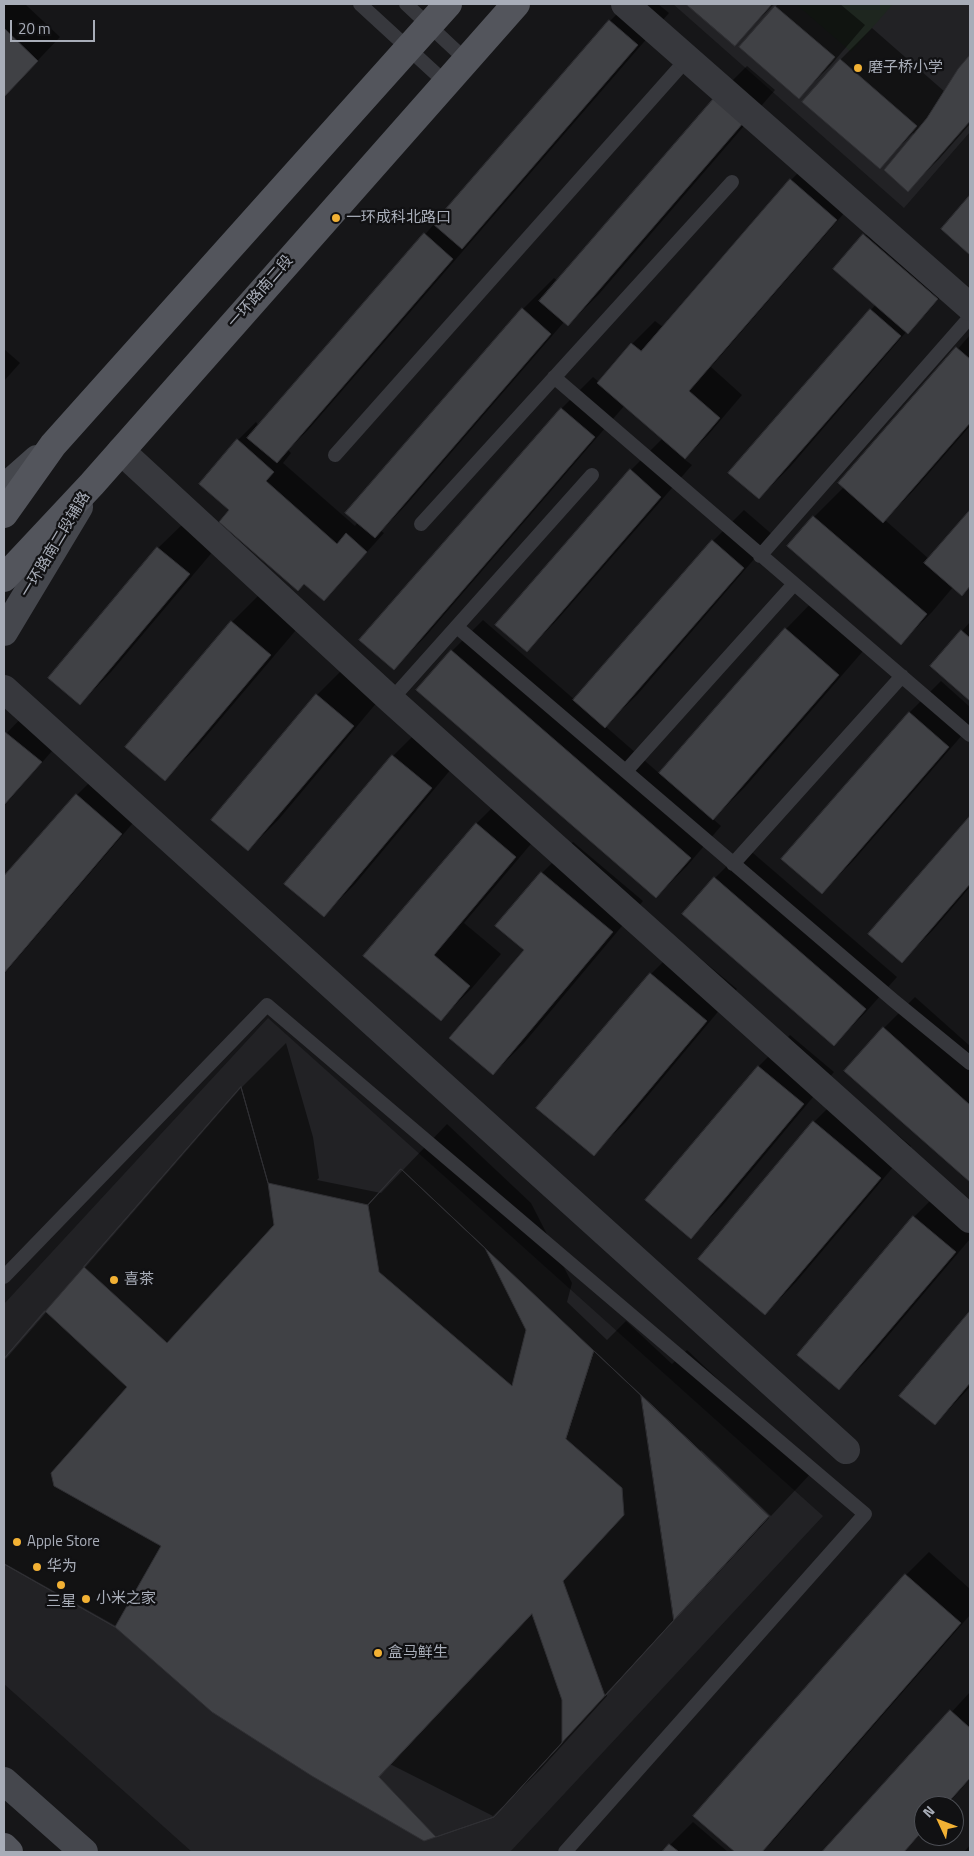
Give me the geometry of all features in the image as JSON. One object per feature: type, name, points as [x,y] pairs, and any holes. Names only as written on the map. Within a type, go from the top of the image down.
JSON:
[{"type":"main road","points":[[4,514],[54,445],[448,4]]},
{"type":"main road","name":"一环路南二段","points":[[4,578],[92,484],[516,4]]},
{"type":"main road","points":[[4,488],[54,445]]},
{"type":"main road","name":"一环路南二段辅路","points":[[4,632],[92,484]]},
{"type":"main road","points":[[4,1781],[84,1852]]},
{"type":"main road","points":[[4,1847],[9,1852]]},
{"type":"street","points":[[624,4],[970,308]]},
{"type":"street","points":[[121,451],[392,700],[970,1220]]},
{"type":"street","points":[[4,689],[846,1450]]},
{"type":"lane","points":[[360,4],[446,83]]},
{"type":"lane","points":[[406,4],[466,60]]},
{"type":"lane","points":[[335,455],[687,59]]},
{"type":"lane","points":[[421,524],[732,182]]},
{"type":"lane","points":[[760,556],[970,318]]},
{"type":"lane","points":[[554,378],[970,735]]},
{"type":"lane","points":[[392,700],[592,476]]},
{"type":"lane","points":[[626,772],[794,584]]},
{"type":"lane","points":[[457,627],[733,864],[970,1063]]},
{"type":"lane","points":[[733,864],[902,676]]},
{"type":"lane","points":[[4,1277],[267,1005],[865,1514],[565,1852]]},
{"type":"shaded area","name":"磨子桥小学","points":[[673,4],[970,4],[970,132],[904,208]]},
{"type":"shaded area","points":[[796,4],[893,4],[851,52]]},
{"type":"shaded area","points":[[268,1018],[823,1516],[510,1852],[192,1852],[4,1684],[4,1304]]},
{"type":"building","points":[[686,4],[772,4],[735,46]]},
{"type":"building","points":[[775,6],[835,57],[799,99],[739,47]]},
{"type":"building","points":[[609,20],[638,45],[462,249],[433,224]]},
{"type":"building","points":[[4,28],[38,61],[4,97]]},
{"type":"building","points":[[970,55],[970,121],[908,192],[884,170],[927,118],[958,69]]},
{"type":"building","points":[[840,59],[917,126],[880,169],[802,102]]},
{"type":"building","points":[[715,97],[744,122],[568,326],[539,301]]},
{"type":"building","points":[[790,179],[837,220],[689,391],[720,418],[685,459],[597,383],[631,343],[641,351]]},
{"type":"building","points":[[970,195],[970,255],[941,229]]},
{"type":"building","points":[[424,233],[453,259],[277,463],[247,438]]},
{"type":"building","points":[[863,234],[938,299],[908,334],[833,269]]},
{"type":"building","points":[[522,308],[551,334],[375,538],[345,513]]},
{"type":"building","points":[[870,309],[901,336],[759,499],[728,473]]},
{"type":"building","points":[[956,347],[970,359],[970,423],[883,523],[838,483]]},
{"type":"building","points":[[561,408],[595,437],[394,670],[359,640]]},
{"type":"building","points":[[237,439],[274,472],[266,481],[337,544],[346,533],[367,552],[324,601],[304,584],[298,591],[219,522],[229,510],[199,484]]},
{"type":"building","points":[[630,469],[661,497],[527,652],[495,625]]},
{"type":"building","points":[[970,510],[970,586],[962,596],[924,563]]},
{"type":"building","points":[[813,516],[927,614],[901,645],[787,546]]},
{"type":"building","points":[[712,540],[744,568],[605,728],[573,700]]},
{"type":"building","points":[[157,547],[190,574],[80,705],[48,678]]},
{"type":"building","points":[[231,621],[271,655],[165,781],[125,747]]},
{"type":"building","points":[[785,628],[839,675],[713,820],[659,773]]},
{"type":"building","points":[[961,630],[970,638],[970,701],[930,666]]},
{"type":"building","points":[[451,650],[691,858],[656,898],[416,690]]},
{"type":"building","points":[[316,694],[354,726],[248,851],[211,820]]},
{"type":"building","points":[[909,712],[949,747],[822,894],[781,859]]},
{"type":"building","points":[[5,732],[42,762],[4,805],[4,734]]},
{"type":"building","points":[[392,755],[432,788],[324,917],[284,884]]},
{"type":"building","points":[[76,794],[122,834],[4,973],[4,876]]},
{"type":"building","points":[[970,816],[970,884],[902,963],[868,934]]},
{"type":"building","points":[[476,823],[516,857],[434,955],[470,986],[441,1021],[363,956]]},
{"type":"building","points":[[541,872],[613,932],[493,1075],[449,1038],[524,950],[495,926]]},
{"type":"building","points":[[714,877],[866,1009],[834,1046],[682,914]]},
{"type":"building","points":[[650,973],[707,1021],[594,1156],[536,1108]]},
{"type":"building","points":[[883,1027],[970,1105],[970,1182],[844,1071]]},
{"type":"building","points":[[758,1066],[804,1104],[691,1239],[645,1200]]},
{"type":"building","points":[[241,1087],[268,1183],[368,1205],[401,1169],[769,1516],[494,1817],[424,1841],[312,1776],[212,1712],[115,1627],[4,1564],[4,1359]]},
{"type":"building","points":[[241,1087],[268,1183],[274,1225],[167,1343],[84,1267]]},
{"type":"building","points":[[813,1121],[881,1178],[765,1315],[698,1259]]},
{"type":"building","points":[[401,1169],[485,1248],[526,1330],[512,1386],[379,1272],[368,1205]]},
{"type":"building","points":[[913,1216],[956,1252],[839,1390],[797,1355]]},
{"type":"building","points":[[45,1311],[127,1387],[51,1473],[54,1486],[161,1546],[115,1627],[4,1564],[4,1359]]},
{"type":"building","points":[[970,1311],[970,1383],[935,1425],[899,1396]]},
{"type":"building","points":[[594,1351],[769,1516],[605,1696],[563,1581],[624,1515],[622,1488],[566,1439]]},
{"type":"building","points":[[641,1395],[769,1516],[674,1620]]},
{"type":"building","points":[[905,1574],[961,1623],[762,1852],[735,1852],[693,1816]]},
{"type":"building","points":[[532,1614],[562,1700],[562,1743],[494,1817],[436,1837],[379,1777]]},
{"type":"building","points":[[950,1710],[970,1728],[970,1778],[954,1796],[914,1796],[914,1840],[904,1852],[822,1852]]},
{"type":"building","points":[[669,1844],[679,1852],[662,1852]]},
{"type":"place","name":"磨子桥小学","points":[[858,68]]},
{"type":"place","name":"一环成科北路口","points":[[336,218]]},
{"type":"place","name":"喜茶","points":[[114,1280]]},
{"type":"place","name":"Apple Store","points":[[17,1542]]},
{"type":"place","name":"华为","points":[[37,1567]]},
{"type":"place","name":"三星","points":[[61,1585]]},
{"type":"place","name":"小米之家","points":[[86,1599]]},
{"type":"place","name":"盒马鲜生","points":[[378,1653]]}]
